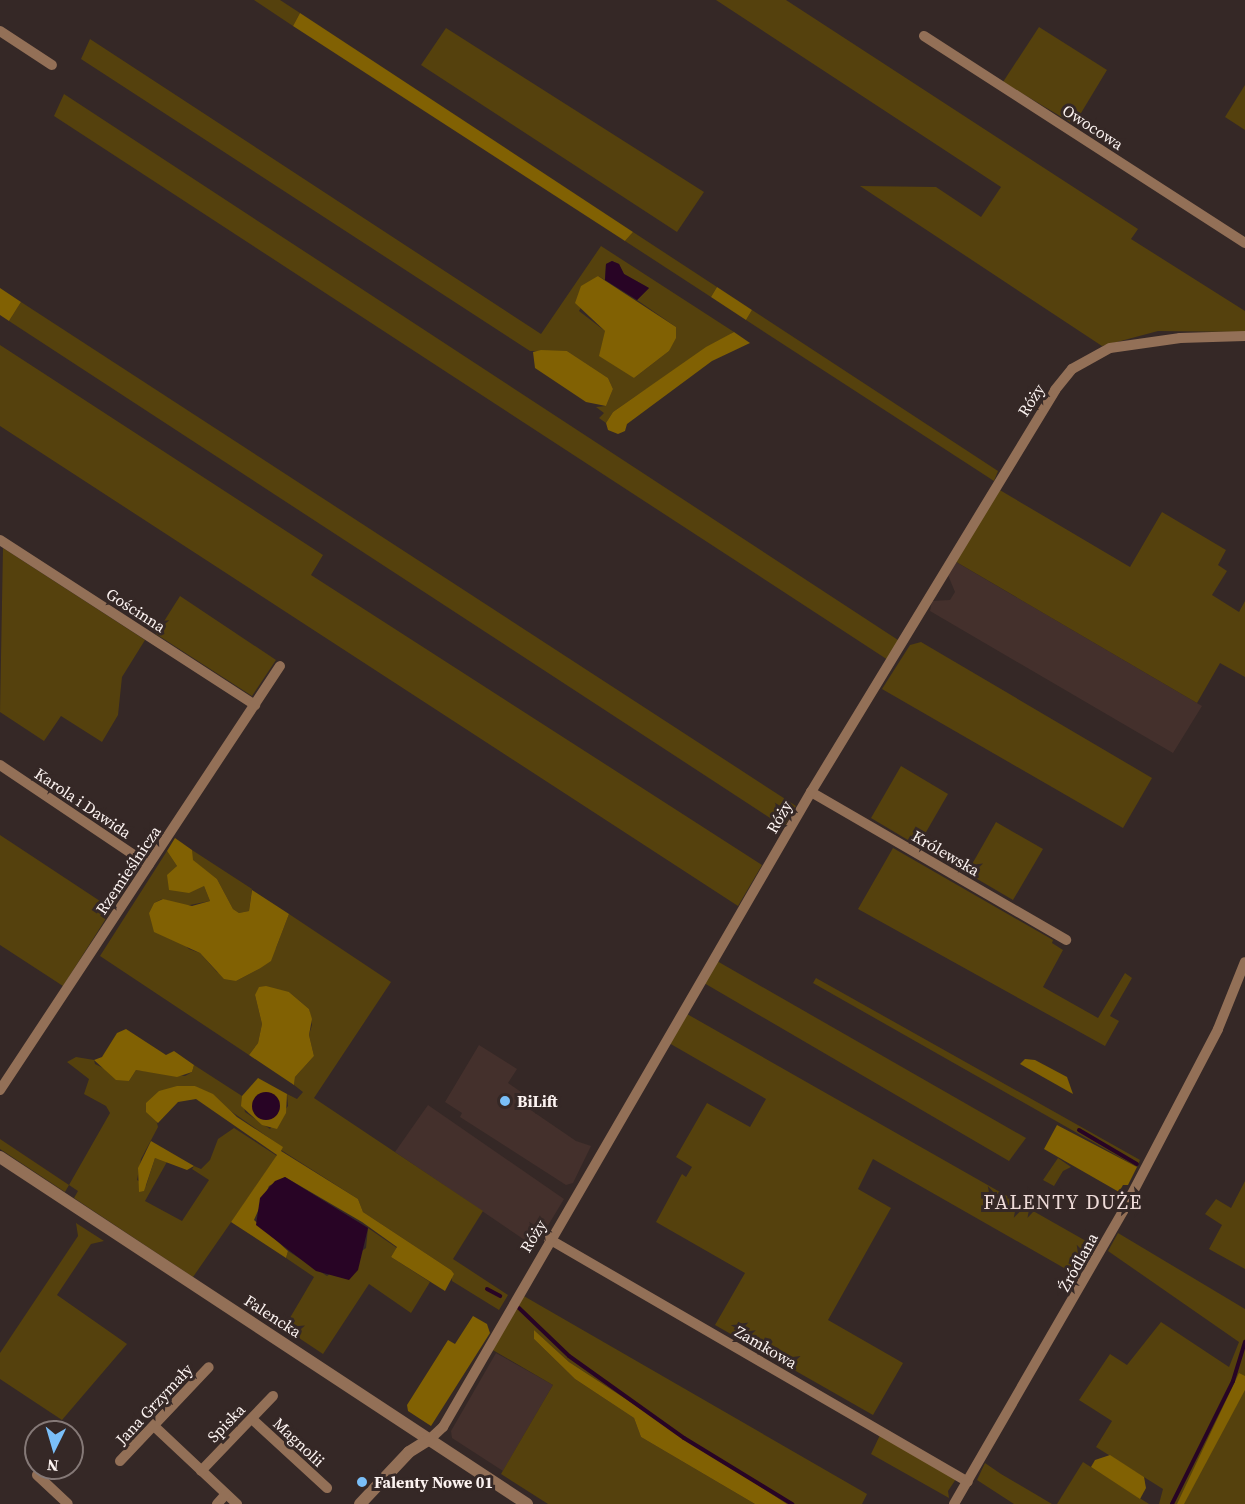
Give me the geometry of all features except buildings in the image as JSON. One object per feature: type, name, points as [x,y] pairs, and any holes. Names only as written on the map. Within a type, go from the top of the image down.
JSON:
[{"type":"street","points":[[0,31],[52,65]]},
{"type":"street","name":"Owocowa","points":[[924,36],[1245,243]]},
{"type":"street","name":"Róży","points":[[430,1440],[443,1427],[549,1239],[811,792],[1025,436],[1072,369],[1110,348],[1134,343],[1245,336]]},
{"type":"street","name":"Gościnna","points":[[0,540],[255,705]]},
{"type":"street","name":"Rzemieślnicza","points":[[0,1090],[280,666]]},
{"type":"street","name":"Karola i Dawida","points":[[0,765],[149,865]]},
{"type":"street","name":"Królewska","points":[[811,792],[1066,940]]},
{"type":"street","name":"Źródlana","points":[[954,1504],[1123,1211],[1218,1029],[1245,962]]},
{"type":"street","name":"Falencka","points":[[0,1157],[527,1504]]},
{"type":"street","name":"Zamkowa","points":[[549,1239],[968,1482]]},
{"type":"street","name":"Jana Grzymały","points":[[120,1461],[209,1367]]},
{"type":"street","name":"Spiska","points":[[201,1471],[273,1396]]},
{"type":"street","name":"Magnolii","points":[[252,1419],[327,1488]]},
{"type":"street","points":[[154,1426],[237,1504]]},
{"type":"street","points":[[360,1504],[409,1452],[430,1440]]},
{"type":"street","points":[[42,1480],[68,1504]]},
{"type":"street","points":[[217,1504],[226,1494]]},
{"type":"shaded area","points":[[254,0],[280,0],[300,13],[293,26]]},
{"type":"shaded area","points":[[716,0],[786,0],[1138,229],[1131,239],[1245,311],[1245,332],[1158,331],[1102,346],[860,186],[936,187],[981,217],[1001,187]]},
{"type":"shaded area","points":[[300,13],[633,232],[625,241],[293,26]]},
{"type":"shaded area","points":[[1039,27],[1107,70],[1078,118],[1070,122],[1003,82]]},
{"type":"shaded area","points":[[446,28],[704,192],[677,232],[421,65]]},
{"type":"shaded area","points":[[90,39],[541,334],[601,246],[734,332],[613,412],[606,423],[599,418],[604,413],[596,407],[606,406],[613,389],[608,378],[567,351],[530,351],[81,59]],"holes":[[[612,261],[619,264],[624,274],[649,288],[637,300],[676,327],[669,351],[634,378],[605,331],[579,311],[598,276],[605,280],[606,264]]]},
{"type":"shaded area","points":[[1245,85],[1245,130],[1225,117]]},
{"type":"shaded area","points":[[64,94],[898,640],[888,660],[54,116]]},
{"type":"shaded area","points":[[633,232],[717,287],[711,297],[625,241]]},
{"type":"shaded area","points":[[612,261],[619,264],[624,274],[649,288],[637,300],[605,280],[606,264]]},
{"type":"shaded area","points":[[598,276],[676,327],[676,338],[669,351],[634,378],[599,356],[605,331],[575,303],[581,286]]},
{"type":"shaded area","points":[[717,287],[752,310],[746,320],[711,297]]},
{"type":"shaded area","points":[[0,288],[21,302],[9,321],[0,315]]},
{"type":"shaded area","points":[[21,302],[796,806],[784,827],[9,321]]},
{"type":"shaded area","points":[[752,310],[998,471],[994,481],[746,320]]},
{"type":"shaded area","points":[[734,332],[750,343],[712,361],[627,424],[625,431],[618,434],[608,430],[606,423],[613,412],[706,347]]},
{"type":"shaded area","points":[[0,345],[323,555],[311,575],[762,865],[738,906],[0,426]]},
{"type":"shaded area","points":[[567,351],[608,378],[613,389],[606,406],[586,402],[535,368],[533,352]]},
{"type":"shaded area","points":[[998,489],[1130,567],[1162,512],[1226,550],[1218,565],[1227,571],[1212,595],[1239,612],[1245,601],[1245,677],[1220,663],[1197,703],[953,560]]},
{"type":"shaded area","points":[[3,548],[145,640],[122,677],[118,715],[102,742],[61,716],[44,741],[0,712]]},
{"type":"shaded area","points":[[956,562],[1202,706],[1173,753],[930,611],[932,601],[950,600],[955,592],[948,575]]},
{"type":"shaded area","points":[[180,596],[276,660],[252,696],[156,634]]},
{"type":"shaded area","points":[[921,642],[1152,778],[1123,828],[882,689],[910,645]]},
{"type":"shaded area","points":[[901,766],[948,794],[918,846],[871,818]]},
{"type":"shaded area","points":[[996,822],[1043,849],[1013,900],[967,873]]},
{"type":"shaded area","points":[[0,835],[112,909],[63,986],[0,945]]},
{"type":"shaded area","points":[[175,838],[192,850],[193,860],[217,879],[233,909],[239,913],[249,911],[252,890],[289,914],[271,961],[236,981],[224,979],[200,953],[154,932],[149,913],[154,903],[163,899],[192,906],[210,901],[204,886],[189,893],[169,890],[167,875],[177,866],[167,851]]},
{"type":"shaded area","points":[[893,848],[1053,940],[1052,943],[1063,950],[1043,987],[1098,1018],[1125,973],[1132,978],[1110,1016],[1119,1021],[1105,1046],[858,909]]},
{"type":"shaded area","points":[[192,850],[252,889],[249,911],[239,913],[233,909],[217,879],[192,860]]},
{"type":"shaded area","points":[[167,851],[177,866],[174,871],[204,886],[210,901],[185,906],[162,899],[154,903],[149,913],[189,949],[200,953],[217,972],[236,981],[259,969],[276,948],[289,914],[391,982],[314,1098],[483,1211],[453,1259],[508,1295],[499,1310],[452,1281],[451,1270],[363,1212],[358,1199],[281,1150],[282,1147],[195,1086],[156,1119],[158,1127],[141,1159],[137,1180],[146,1186],[155,1158],[168,1160],[145,1201],[182,1221],[209,1180],[192,1169],[194,1166],[201,1169],[210,1160],[218,1139],[234,1128],[277,1156],[193,1277],[74,1198],[78,1191],[69,1185],[110,1113],[106,1106],[84,1094],[89,1079],[67,1062],[76,1057],[94,1060],[95,1064],[129,1081],[136,1070],[185,1076],[192,1072],[194,1065],[242,1096],[245,1112],[270,1129],[288,1106],[287,1094],[297,1099],[303,1092],[294,1085],[295,1077],[314,1056],[309,1035],[312,1025],[309,1009],[289,992],[255,995],[262,1024],[258,1043],[249,1055],[100,956]]},
{"type":"shaded area","points":[[717,961],[1026,1138],[1009,1161],[704,983]]},
{"type":"shaded area","points":[[816,978],[1140,1160],[1137,1167],[813,983]]},
{"type":"shaded area","points":[[266,986],[289,992],[309,1009],[312,1019],[309,1035],[314,1056],[295,1077],[294,1085],[249,1055],[258,1043],[262,1024],[255,995],[259,987]]},
{"type":"shaded area","points":[[687,1014],[1093,1245],[1078,1276],[873,1159],[858,1189],[891,1208],[828,1320],[903,1363],[873,1415],[715,1325],[745,1273],[656,1222],[682,1174],[686,1177],[692,1167],[676,1157],[707,1103],[750,1127],[766,1099],[669,1043]]},
{"type":"shaded area","points":[[126,1029],[166,1055],[174,1051],[194,1065],[192,1072],[177,1077],[136,1070],[129,1081],[116,1080],[94,1060],[102,1057],[117,1033]]},
{"type":"shaded area","points":[[479,1045],[517,1069],[508,1083],[521,1092],[516,1100],[576,1141],[591,1146],[573,1183],[566,1185],[460,1117],[462,1113],[445,1102]]},
{"type":"shaded area","points":[[1025,1059],[1035,1060],[1067,1077],[1073,1094],[1020,1064]]},
{"type":"shaded area","points":[[258,1078],[287,1094],[286,1113],[277,1129],[262,1125],[241,1106],[242,1096]]},
{"type":"shaded area","points":[[177,1086],[195,1086],[213,1094],[237,1117],[283,1147],[281,1151],[358,1199],[363,1212],[451,1270],[454,1274],[445,1291],[391,1257],[397,1247],[362,1222],[285,1177],[269,1186],[254,1220],[288,1251],[286,1258],[231,1222],[277,1155],[196,1099],[178,1102],[158,1123],[146,1112],[146,1103],[159,1091]]},
{"type":"shaded area","points":[[266,1092],[276,1096],[280,1106],[276,1116],[266,1120],[256,1116],[252,1106],[256,1096]]},
{"type":"shaded area","points":[[428,1105],[564,1199],[535,1247],[395,1152]]},
{"type":"shaded area","points":[[1057,1125],[1137,1167],[1128,1185],[1123,1185],[1119,1192],[1044,1149]]},
{"type":"shaded area","points":[[0,1139],[69,1185],[65,1192],[0,1149]]},
{"type":"shaded area","points":[[151,1141],[194,1166],[187,1170],[155,1158],[144,1191],[139,1192],[138,1168]]},
{"type":"shaded area","points":[[1058,1158],[1071,1167],[1063,1171],[1054,1186],[1043,1180]]},
{"type":"shaded area","points":[[285,1177],[368,1228],[358,1270],[349,1280],[316,1271],[256,1225],[260,1198],[275,1181]]},
{"type":"shaded area","points":[[1245,1181],[1245,1269],[1209,1249],[1222,1225],[1205,1214],[1216,1199],[1231,1208]]},
{"type":"shaded area","points":[[76,1223],[104,1241],[91,1244],[57,1295],[127,1344],[62,1420],[0,1379],[0,1353],[78,1236]]},
{"type":"shaded area","points":[[368,1228],[397,1248],[391,1257],[430,1282],[411,1313],[369,1284],[323,1354],[284,1328],[314,1277],[286,1258],[288,1251],[327,1276],[366,1248]]},
{"type":"shaded area","points":[[1118,1233],[1245,1309],[1245,1504],[1159,1504],[1163,1489],[1096,1447],[1112,1421],[1079,1400],[1110,1354],[1127,1365],[1161,1322],[1229,1367],[1239,1342],[1108,1251]]},
{"type":"shaded area","points":[[522,1295],[867,1494],[862,1504],[787,1504],[569,1362],[534,1330],[534,1339],[575,1379],[634,1418],[641,1437],[755,1504],[548,1504],[501,1474],[553,1385],[491,1349]]},
{"type":"shaded area","points":[[473,1316],[487,1324],[490,1333],[431,1426],[408,1411],[407,1405],[448,1340],[455,1344]]},
{"type":"shaded area","points":[[534,1330],[569,1362],[787,1504],[755,1504],[641,1437],[634,1418],[575,1379],[534,1339]]},
{"type":"shaded area","points":[[496,1353],[553,1385],[503,1471],[452,1438],[451,1431]]},
{"type":"shaded area","points":[[1239,1373],[1245,1376],[1245,1390],[1184,1504],[1177,1504]]},
{"type":"shaded area","points":[[880,1435],[956,1479],[948,1491],[949,1498],[871,1454]]},
{"type":"shaded area","points":[[1110,1455],[1144,1477],[1146,1488],[1140,1499],[1091,1467],[1095,1460]]},
{"type":"shaded area","points":[[1083,1462],[1149,1504],[1057,1504]]},
{"type":"shaded area","points":[[985,1463],[1052,1504],[1014,1504],[977,1480]]},
{"type":"waterway","points":[[1079,1130],[1137,1164]]},
{"type":"waterway","points":[[487,1289],[500,1296]]},
{"type":"waterway","points":[[519,1308],[569,1356],[684,1438],[792,1504]]},
{"type":"waterway","points":[[1172,1504],[1233,1381],[1245,1342]]},
{"type":"place","name":"BiLift","points":[[505,1101]]},
{"type":"place","name":"Falenty Nowe 01","points":[[362,1482]]},
{"type":"district","name":"FALENTY DUŻE","points":[[1063,1202]]}]
